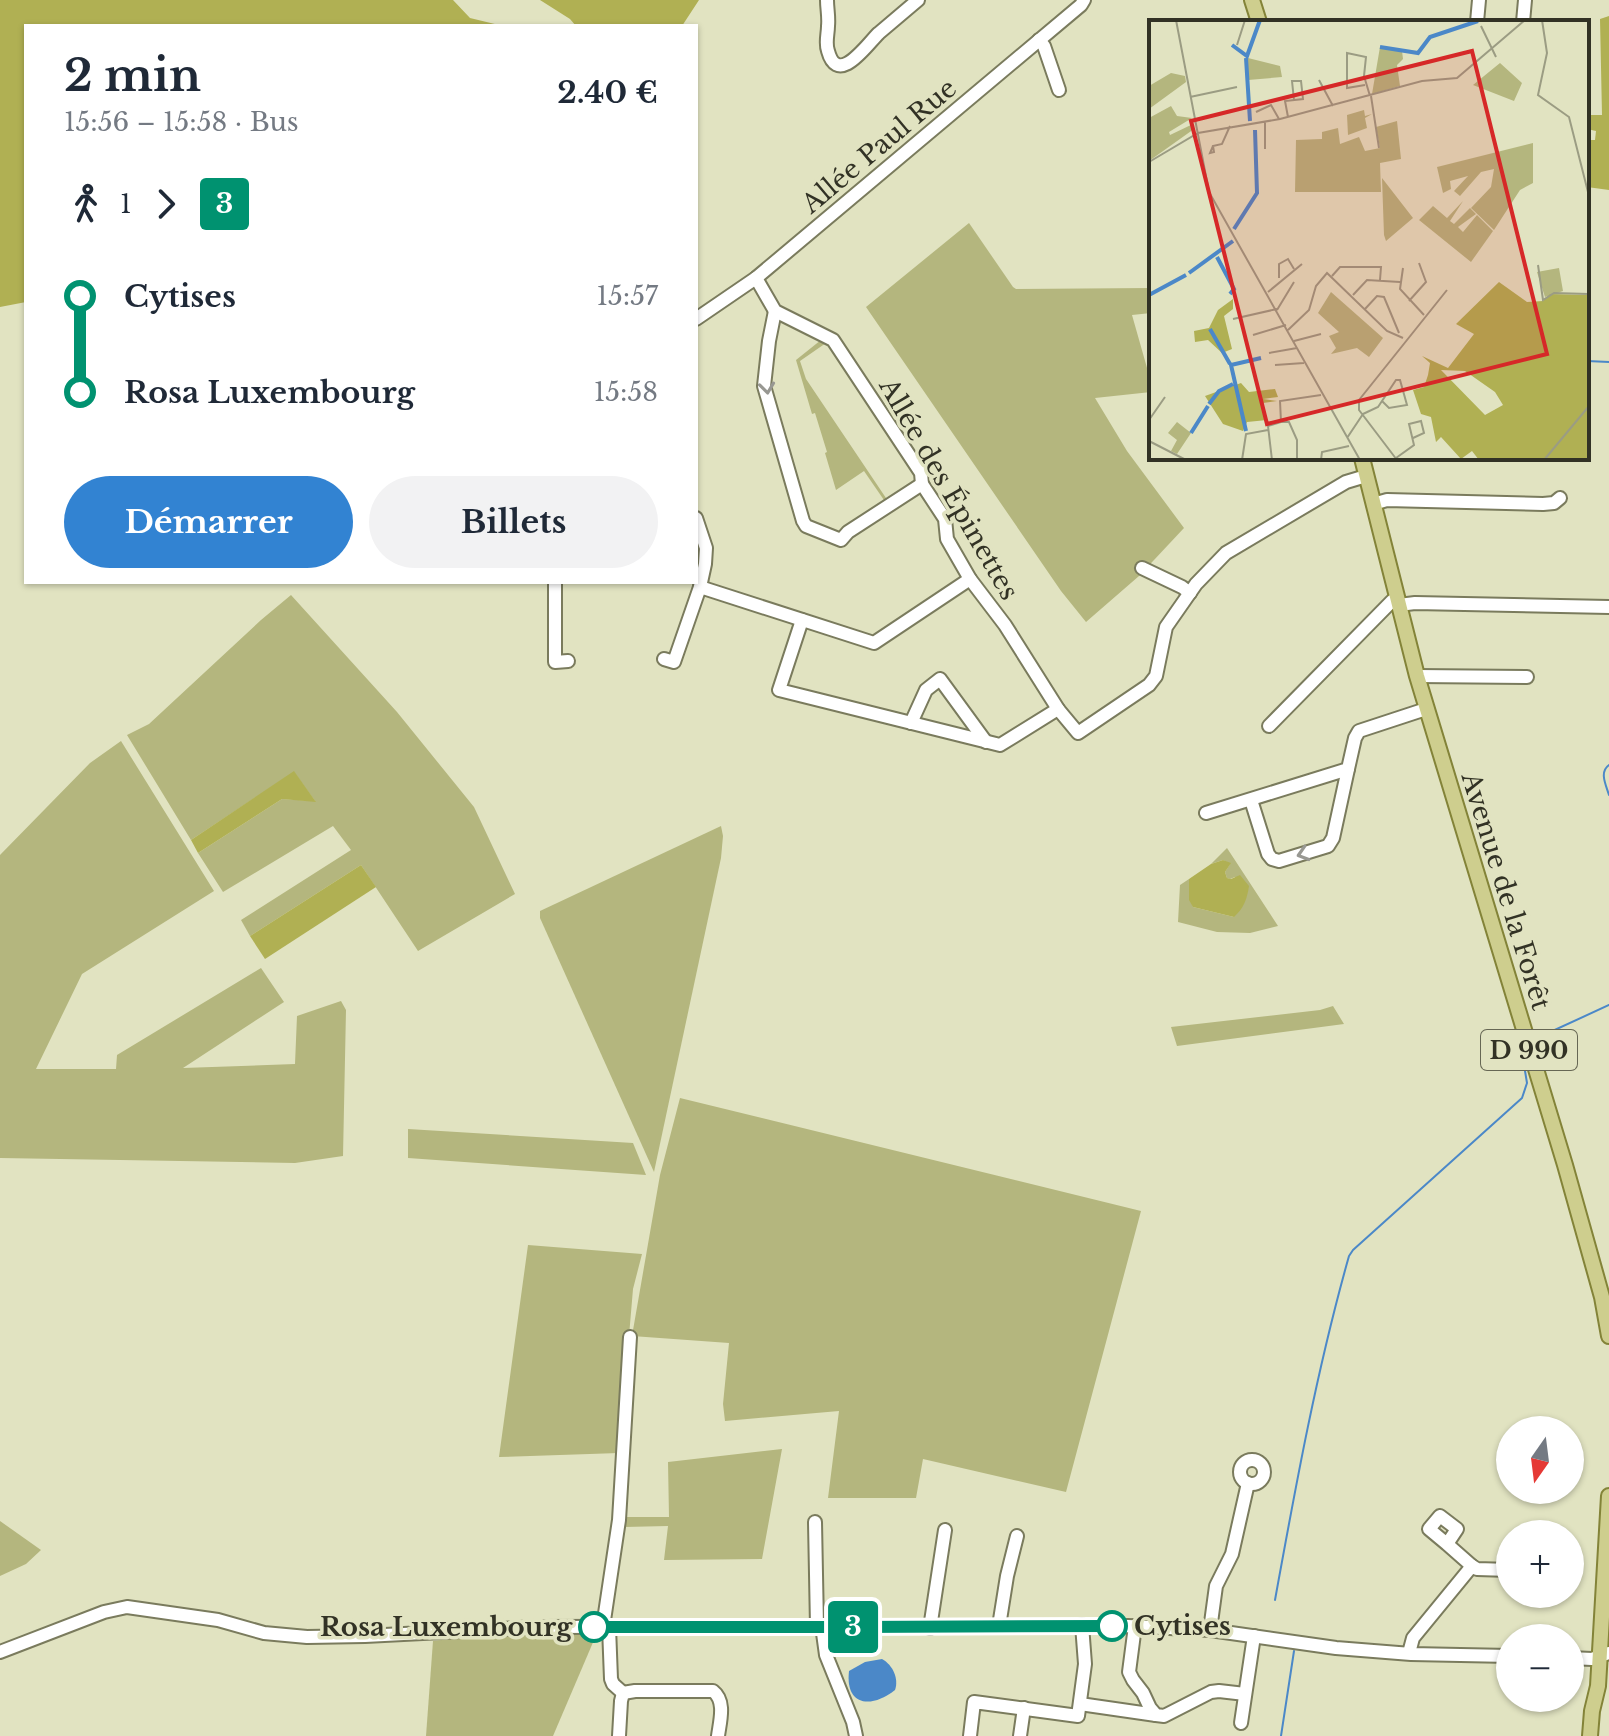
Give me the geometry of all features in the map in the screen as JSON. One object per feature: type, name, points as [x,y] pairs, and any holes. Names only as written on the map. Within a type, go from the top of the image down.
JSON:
[{"type":"main road","points":[[1252,0],[1258,20]]},
{"type":"main road","name":"Avenue de la Forêt","points":[[1362,460],[1426,709],[1569,1179],[1602,1297],[1609,1336]]},
{"type":"main road","points":[[1590,1736],[1598,1686],[1598,1588],[1605,1555],[1609,1496]]},
{"type":"street","points":[[827,0],[829,22],[826,48],[829,56],[841,65],[857,59],[876,36],[918,0]]},
{"type":"street","name":"Allée Paul Rue","points":[[698,318],[756,278],[1084,0]]},
{"type":"street","points":[[1477,20],[1479,0]]},
{"type":"street","points":[[1523,20],[1525,0]]},
{"type":"street","points":[[1039,40],[1044,46],[1059,90]]},
{"type":"street","points":[[756,278],[775,311],[764,386],[806,526],[841,540],[848,532],[922,484]]},
{"type":"street","name":"Allée des Épinettes","points":[[775,311],[833,340],[921,473],[922,484],[945,519],[947,539],[970,579],[1005,625],[1058,709]]},
{"type":"street","points":[[802,620],[779,690],[1000,745],[1058,709],[1078,733],[1149,685],[1156,676],[1166,627],[1190,593],[1226,553],[1346,482],[1366,476]]},
{"type":"street","points":[[1373,504],[1387,500],[1543,504],[1554,503],[1560,498]]},
{"type":"street","points":[[664,659],[674,662],[700,587],[706,548],[698,524]]},
{"type":"street","points":[[1142,568],[1190,593]]},
{"type":"street","points":[[700,587],[874,643],[970,579]]},
{"type":"street","points":[[555,584],[555,662],[568,661]]},
{"type":"street","points":[[1269,726],[1392,601],[1609,607]]},
{"type":"street","points":[[1417,676],[1527,677]]},
{"type":"street","points":[[911,723],[926,690],[940,679],[986,742]]},
{"type":"street","points":[[1251,800],[1272,859],[1279,861],[1328,846],[1333,838],[1359,731],[1426,709]]},
{"type":"street","points":[[1206,813],[1348,769]]},
{"type":"street","points":[[623,1693],[611,1679],[606,1627],[619,1520],[630,1337]]},
{"type":"street","points":[[1210,1630],[1216,1586],[1232,1554],[1248,1483],[1262,1479],[1264,1469],[1257,1461],[1260,1446]]},
{"type":"street","points":[[815,1522],[819,1626],[826,1655],[856,1736]]},
{"type":"street","points":[[930,1628],[945,1530]]},
{"type":"street","points":[[999,1626],[1017,1536]]},
{"type":"street","points":[[1447,1544],[1477,1569],[1496,1570]]},
{"type":"street","points":[[1409,1653],[1413,1638],[1472,1566]]},
{"type":"street","points":[[0,1652],[104,1612],[127,1607],[209,1618],[264,1633],[299,1636],[365,1636],[538,1627],[930,1628],[1082,1625],[1210,1630],[1324,1647],[1496,1656]]},
{"type":"street","points":[[970,1736],[974,1702],[1078,1716],[1085,1664],[1082,1625]]},
{"type":"street","points":[[1135,1626],[1129,1672],[1156,1715]]},
{"type":"street","points":[[1241,1723],[1254,1636]]},
{"type":"street","points":[[623,1693],[713,1691],[721,1701],[718,1736]]},
{"type":"street","points":[[1080,1704],[1164,1716],[1211,1692],[1245,1694]]},
{"type":"street","points":[[619,1736],[623,1693]]},
{"type":"street","points":[[1020,1736],[1024,1708]]},
{"type":"green space","points":[[969,223],[1016,289],[1149,288],[1149,313],[1132,315],[1149,375],[1149,392],[1095,398],[1127,451],[1184,528],[1139,576],[1086,622],[1061,591],[866,307]]},
{"type":"green space","points":[[821,340],[826,343],[800,361],[806,379],[888,501],[886,503],[864,471],[836,490],[815,413],[812,414],[796,360]]},
{"type":"green space","points":[[291,595],[397,712],[474,807],[515,894],[418,951],[361,865],[250,936],[241,920],[351,850],[333,826],[223,892],[198,853],[282,799],[315,801],[294,772],[191,840],[127,735],[149,724]]},
{"type":"green space","points":[[121,741],[214,891],[82,974],[36,1069],[116,1069],[117,1055],[261,968],[284,1002],[183,1068],[295,1064],[297,1016],[341,1001],[346,1010],[343,1156],[295,1163],[0,1158],[0,855],[90,763]]},
{"type":"green space","points":[[721,826],[721,858],[654,1172],[540,918],[540,911]]},
{"type":"green space","points":[[1227,848],[1278,926],[1250,933],[1217,932],[1178,922],[1180,885],[1189,879],[1193,907],[1234,917],[1235,877],[1227,878],[1225,872],[1230,864],[1223,860],[1211,864]]},
{"type":"green space","points":[[1333,1006],[1344,1024],[1177,1046],[1171,1027],[1320,1010]]},
{"type":"green space","points":[[680,1098],[1141,1211],[1066,1492],[923,1459],[916,1498],[828,1498],[839,1411],[725,1421],[723,1404],[729,1343],[632,1336],[660,1175]]},
{"type":"green space","points":[[408,1129],[633,1143],[646,1175],[408,1158]]},
{"type":"green space","points":[[528,1245],[642,1254],[633,1289],[619,1453],[499,1457]]},
{"type":"green space","points":[[782,1449],[762,1559],[664,1560],[668,1526],[624,1527],[625,1517],[669,1517],[668,1462]]},
{"type":"green space","points":[[0,1521],[41,1550],[26,1564],[0,1576]]},
{"type":"green space","points":[[552,1633],[595,1635],[553,1736],[426,1736],[433,1641]]},
{"type":"shaded area","points":[[0,0],[453,0],[470,18],[495,24],[24,24],[24,302],[0,307]]},
{"type":"shaded area","points":[[540,0],[699,0],[683,24],[574,24]]},
{"type":"shaded area","points":[[1609,16],[1609,190],[1589,187],[1589,140],[1595,140],[1596,131],[1589,129],[1589,115],[1602,115],[1600,19]]},
{"type":"shaded area","points":[[294,771],[316,802],[282,799],[198,853],[191,840]]},
{"type":"shaded area","points":[[1223,860],[1231,863],[1225,872],[1227,878],[1240,875],[1249,886],[1244,903],[1234,917],[1193,907],[1189,900],[1189,879]]},
{"type":"shaded area","points":[[361,865],[376,887],[265,959],[250,936]]},
{"type":"water","points":[[882,1659],[894,1673],[895,1690],[869,1702],[855,1697],[849,1683],[849,1671],[865,1662]]},
{"type":"waterway","points":[[1589,361],[1609,362]]},
{"type":"waterway","points":[[1609,765],[1604,775],[1609,795]]},
{"type":"waterway","points":[[1535,1039],[1609,1005]]},
{"type":"waterway","points":[[1275,1600],[1317,1384],[1349,1256],[1522,1098],[1527,1083],[1524,1065]]},
{"type":"waterway","points":[[1281,1736],[1294,1651]]},
{"type":"bus line","name":"3","points":[[594,1627],[1112,1626]]},
{"type":"place","name":"Cytises","points":[[1112,1626]]},
{"type":"place","name":"Rosa Luxembourg","points":[[594,1627]]}]
